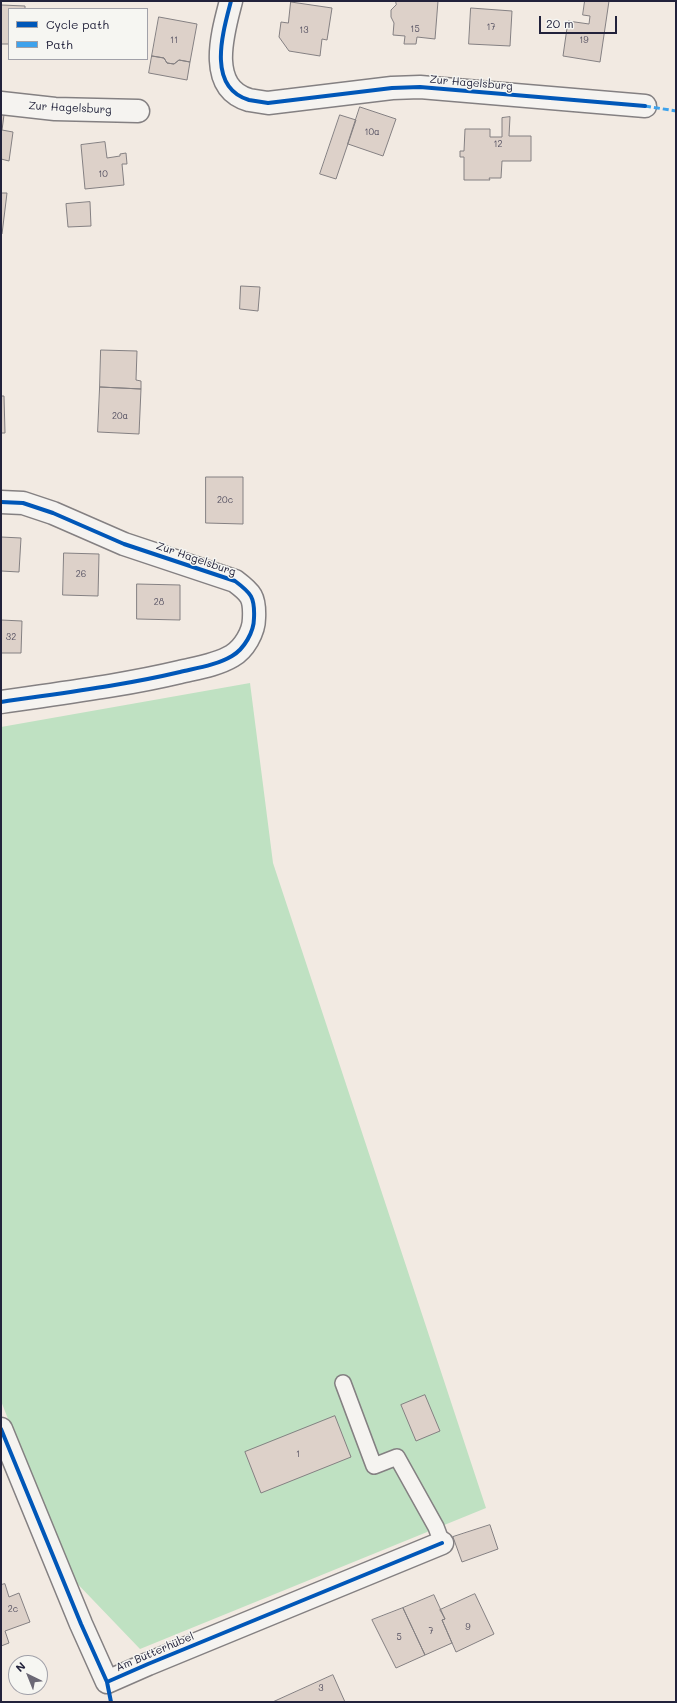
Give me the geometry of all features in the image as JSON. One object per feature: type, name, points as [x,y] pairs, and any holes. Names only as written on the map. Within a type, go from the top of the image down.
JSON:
[{"type":"street","name":"Zur Hagelsburg","points":[[231,1],[221,56],[221,72],[227,85],[248,99],[268,103],[392,88],[420,88],[645,106]]},
{"type":"street","name":"Zur Hagelsburg","points":[[1,103],[55,109],[138,111]]},
{"type":"street","name":"Zur Hagelsburg","points":[[1,502],[22,503],[53,513],[124,544],[235,581],[249,591],[254,606],[254,626],[246,642],[233,656],[207,666],[154,678],[1,702]]},
{"type":"street","name":"Am Butterhübel","points":[[1,1429],[75,1610],[107,1682],[442,1543]]},
{"type":"lane","points":[[343,1383],[374,1466],[397,1456],[436,1527],[442,1543]]},
{"type":"green space","points":[[250,683],[273,863],[486,1508],[140,1649],[69,1575],[1,1401],[1,727]]},
{"type":"building","points":[[396,1],[438,1],[435,39],[417,37],[416,44],[404,44],[405,36],[393,35],[394,23],[391,17],[391,10],[396,5]]},
{"type":"building","points":[[585,1],[609,1],[600,62],[563,56],[568,21],[589,24],[590,16],[583,15]]},
{"type":"building","points":[[291,2],[332,8],[327,40],[322,39],[320,56],[289,51],[279,37],[281,22],[288,23]]},
{"type":"building","points":[[1,5],[25,6],[25,8],[8,8],[8,44],[1,44]]},
{"type":"building","points":[[471,8],[512,11],[510,46],[469,44]]},
{"type":"building","points":[[159,17],[197,24],[190,62],[179,60],[174,64],[167,63],[164,58],[152,56]]},
{"type":"building","points":[[152,56],[164,58],[167,63],[174,64],[179,60],[190,62],[187,80],[149,73]]},
{"type":"building","points":[[360,107],[396,119],[383,156],[348,144]]},
{"type":"building","points":[[1,114],[4,115],[2,130],[13,132],[9,161],[1,159]]},
{"type":"building","points":[[340,115],[356,120],[336,179],[320,174]]},
{"type":"building","points":[[510,117],[509,136],[531,136],[531,161],[502,161],[501,178],[489,178],[490,180],[464,180],[464,157],[460,157],[460,151],[464,151],[465,129],[490,129],[490,137],[502,137],[502,118]]},
{"type":"building","points":[[105,142],[107,158],[120,156],[120,154],[126,153],[127,164],[122,164],[124,185],[85,189],[81,145]]},
{"type":"building","points":[[1,193],[7,193],[2,234],[1,234]]},
{"type":"building","points":[[90,202],[91,226],[68,227],[66,204]]},
{"type":"building","points":[[241,286],[260,287],[258,311],[240,309]]},
{"type":"building","points":[[101,350],[137,351],[136,380],[141,381],[141,389],[100,387]]},
{"type":"building","points":[[100,387],[141,389],[139,434],[98,432]]},
{"type":"building","points":[[1,396],[4,396],[5,433],[1,433]]},
{"type":"building","points":[[206,477],[243,477],[243,524],[206,523]]},
{"type":"building","points":[[1,537],[21,538],[19,572],[1,571]]},
{"type":"building","points":[[64,553],[99,554],[98,596],[63,595]]},
{"type":"building","points":[[137,584],[180,585],[180,620],[137,619]]},
{"type":"building","points":[[1,620],[22,621],[21,653],[1,653]]},
{"type":"building","points":[[425,1395],[440,1431],[416,1441],[401,1405]]},
{"type":"building","points":[[335,1416],[351,1457],[261,1493],[245,1452]]},
{"type":"building","points":[[490,1525],[498,1549],[462,1562],[453,1537]]},
{"type":"building","points":[[5,1584],[9,1597],[19,1593],[30,1622],[5,1631],[9,1643],[1,1646],[1,1585]]},
{"type":"building","points":[[475,1594],[494,1634],[456,1652],[442,1620],[445,1619],[440,1610]]},
{"type":"building","points":[[434,1595],[445,1619],[442,1620],[452,1643],[425,1655],[403,1608]]},
{"type":"building","points":[[403,1608],[425,1655],[396,1668],[372,1620]]},
{"type":"building","points":[[333,1675],[345,1702],[273,1702]]},
{"type":"marked path","points":[[645,106],[676,111]]},
{"type":"cycle path","points":[[231,1],[222,43],[222,71],[227,83],[236,93],[249,100],[268,103],[392,88],[420,87],[645,106]]},
{"type":"cycle path","points":[[1,502],[23,503],[53,513],[124,544],[235,581],[248,592],[254,605],[254,623],[248,640],[236,653],[220,662],[158,677],[91,689],[1,702]]},
{"type":"cycle path","points":[[1,1429],[81,1624],[107,1682],[111,1702]]},
{"type":"cycle path","points":[[107,1682],[442,1543]]}]
